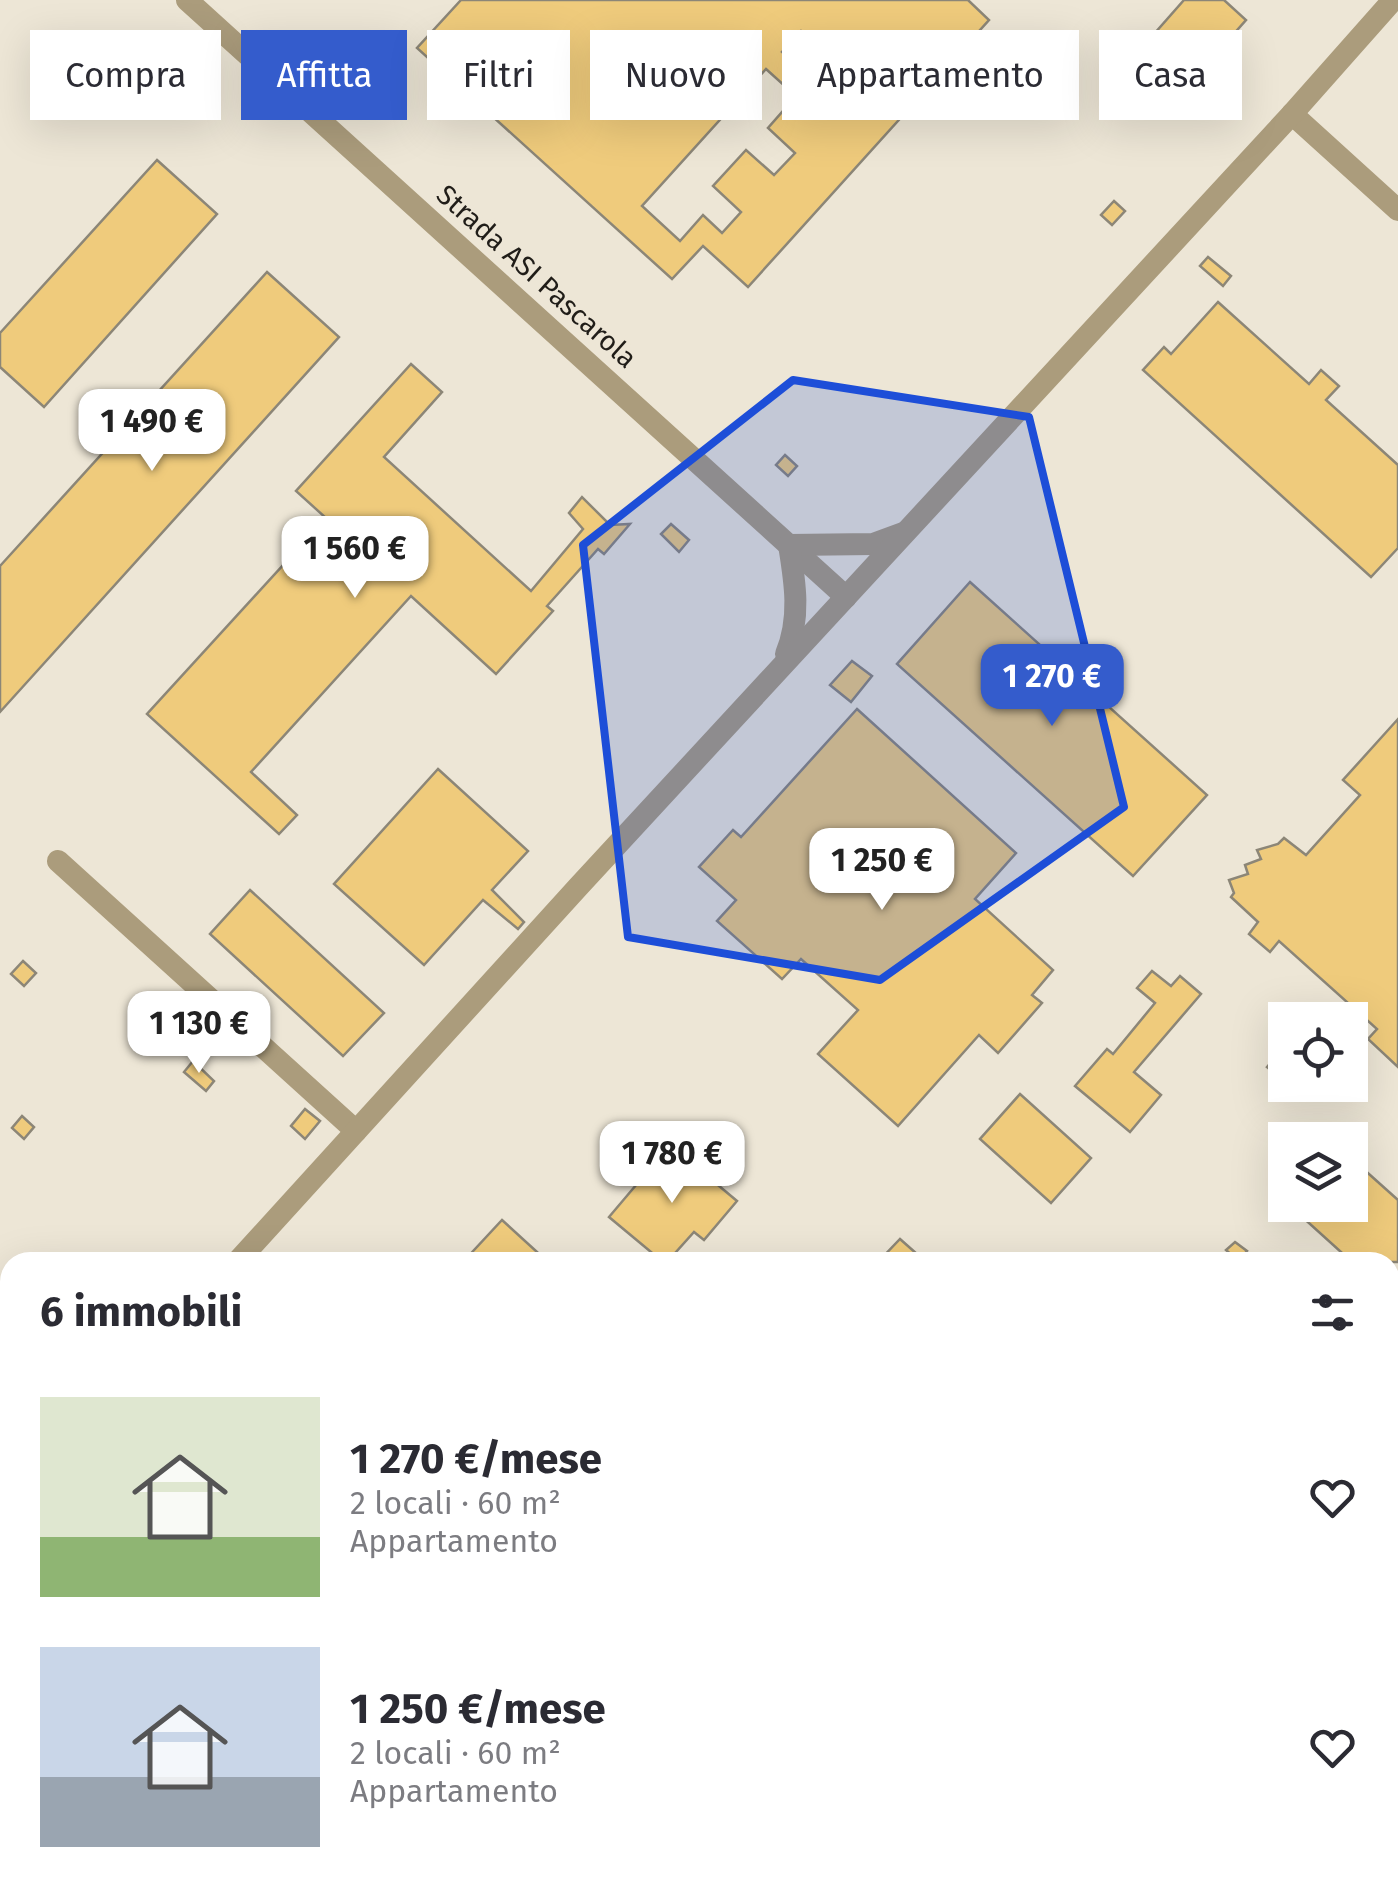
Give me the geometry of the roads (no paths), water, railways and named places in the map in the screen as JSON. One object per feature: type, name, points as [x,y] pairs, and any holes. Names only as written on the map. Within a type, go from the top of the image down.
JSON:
[{"type":"street","name":"Strada ASI Pascarola","points":[[187,0],[846,597]]},
{"type":"street","points":[[246,1252],[1393,0]]},
{"type":"street","points":[[1292,114],[1398,210]]},
{"type":"street","points":[[778,670],[795,632],[788,544],[873,544],[907,531]]},
{"type":"street","points":[[58,860],[356,1131]]}]
